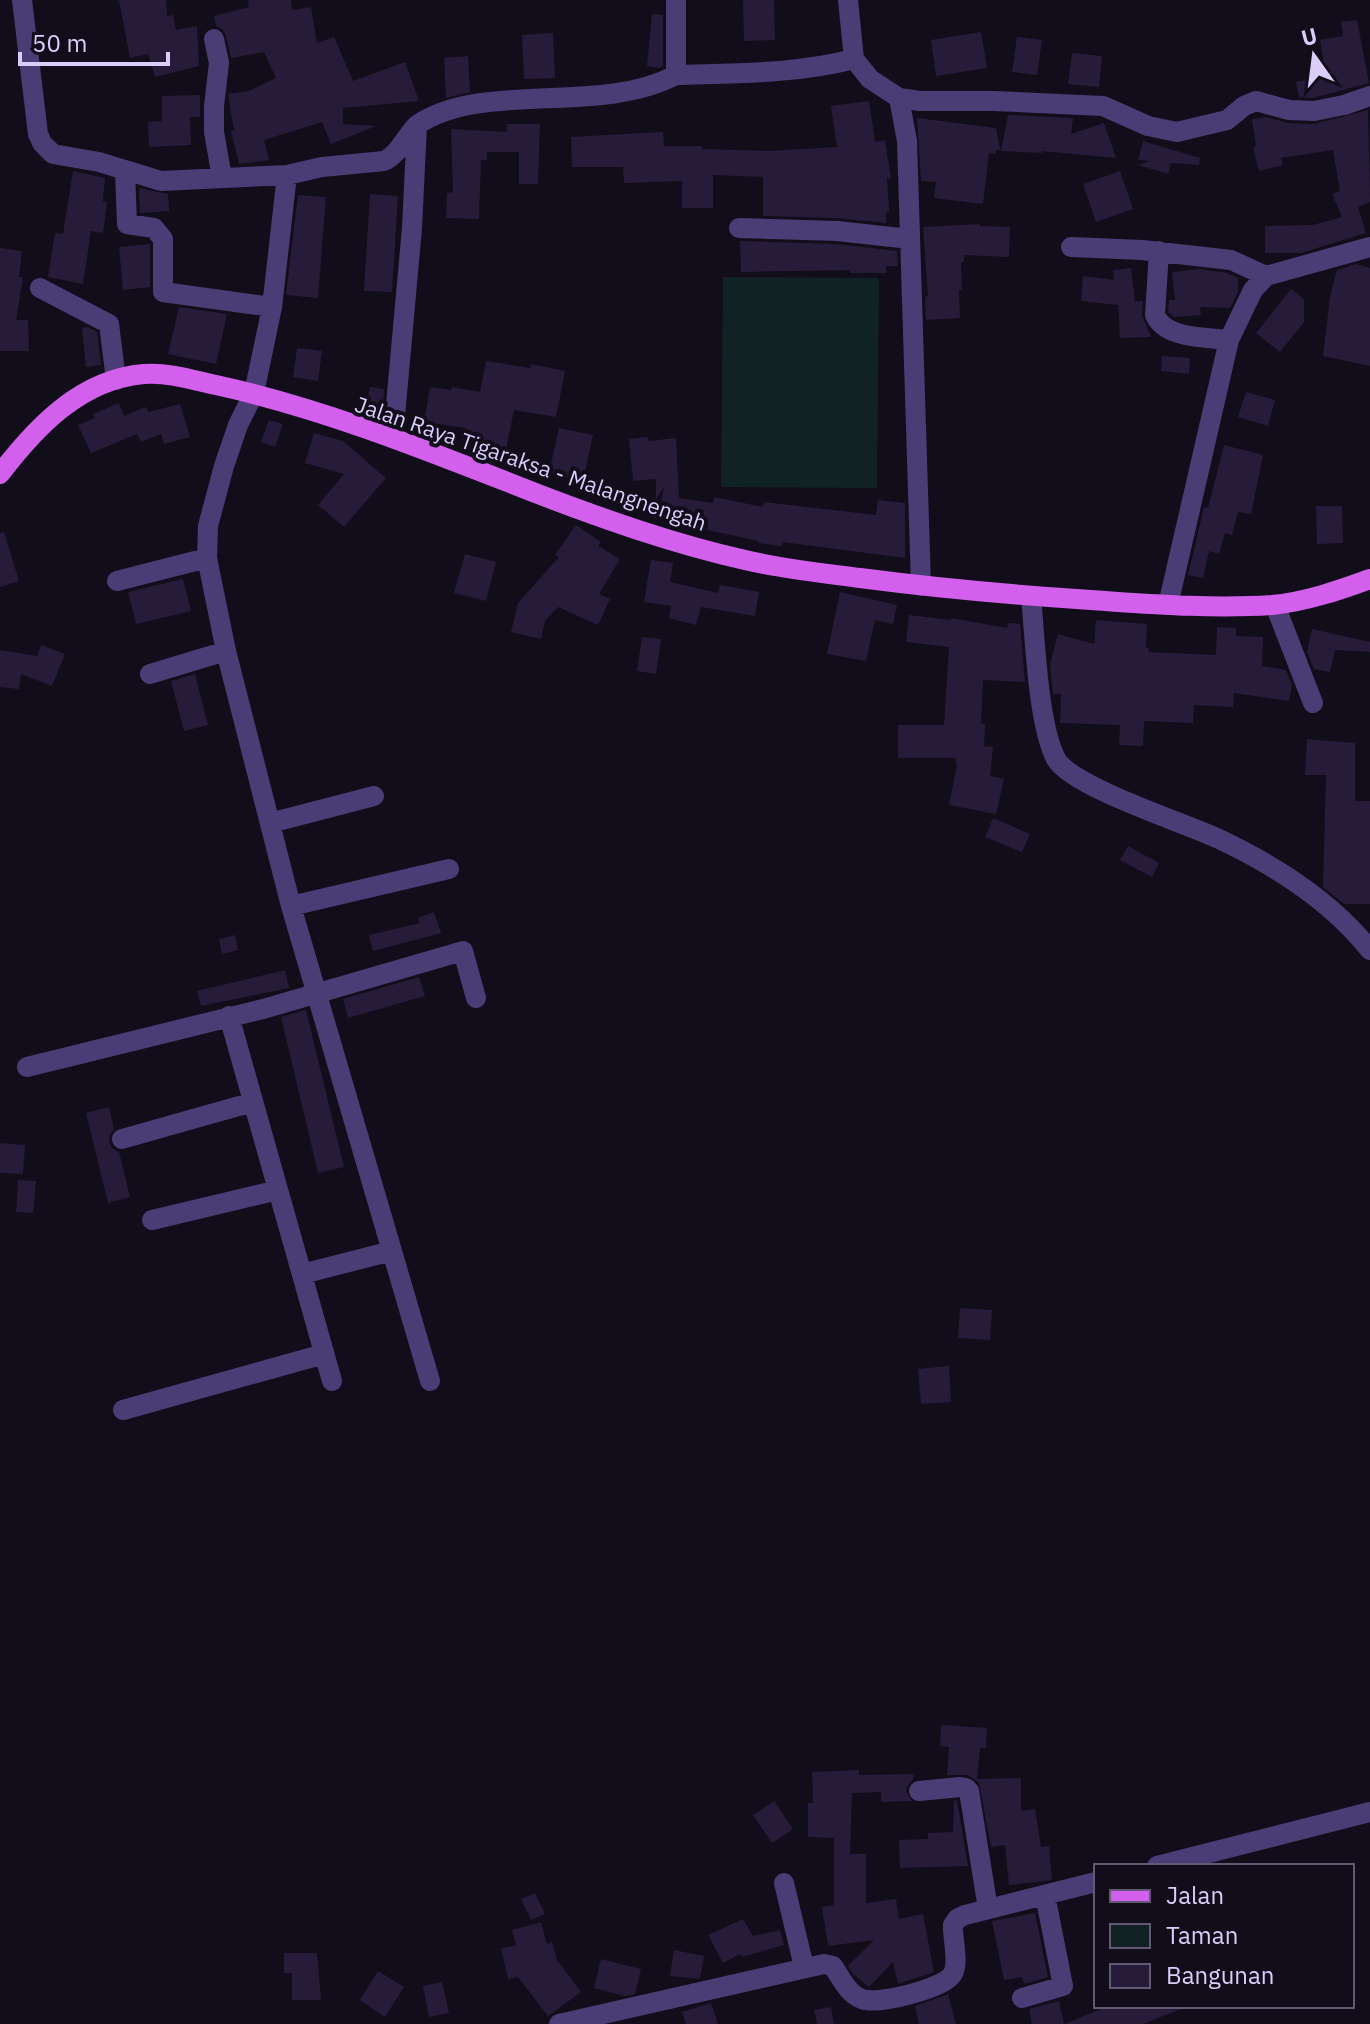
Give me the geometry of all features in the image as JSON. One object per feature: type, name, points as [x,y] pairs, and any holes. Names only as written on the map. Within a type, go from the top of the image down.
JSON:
[{"type":"main road","name":"Jalan Raya Tigaraksa - Malangnengah","points":[[0,474],[43,423],[70,402],[116,380],[143,374],[163,374],[254,393],[393,438],[653,536],[749,561],[921,586],[1168,605],[1275,605],[1370,579]]},
{"type":"street","points":[[22,0],[36,123],[42,143],[53,154],[99,162],[161,181],[287,175],[322,167],[384,161],[393,157],[417,125],[434,114],[484,104],[615,95],[660,84],[676,75],[779,70],[830,65],[854,59]]},
{"type":"street","points":[[676,0],[676,75]]},
{"type":"street","points":[[848,0],[854,59],[870,79],[899,98],[1103,106],[1148,126],[1177,132],[1212,126],[1256,101],[1289,110],[1314,111],[1370,96]]},
{"type":"street","points":[[214,39],[219,63],[214,132],[222,178]]},
{"type":"street","points":[[899,98],[907,141],[921,586]]},
{"type":"street","points":[[393,438],[412,228],[417,125]]},
{"type":"street","points":[[125,171],[127,224],[154,228],[163,239],[163,292],[272,307]]},
{"type":"street","points":[[287,175],[272,307],[254,393],[238,425],[208,526],[207,558],[226,651],[291,906],[430,1381]]},
{"type":"street","points":[[739,228],[837,231],[910,239]]},
{"type":"street","points":[[1071,247],[1159,251],[1231,260],[1266,276]]},
{"type":"street","points":[[1159,251],[1155,315],[1159,323],[1168,330],[1229,340]]},
{"type":"street","points":[[1168,605],[1229,340],[1253,290],[1266,276],[1364,252]]},
{"type":"street","points":[[40,288],[109,324],[116,380]]},
{"type":"street","points":[[117,581],[207,558]]},
{"type":"street","points":[[1031,596],[1046,734],[1057,762],[1079,779],[1221,840],[1283,875],[1325,905],[1370,950]]},
{"type":"street","points":[[1275,605],[1313,703]]},
{"type":"street","points":[[150,674],[226,651]]},
{"type":"street","points":[[270,823],[374,796]]},
{"type":"street","points":[[291,906],[449,869]]},
{"type":"street","points":[[27,1067],[229,1016],[463,951],[476,998]]},
{"type":"street","points":[[229,1016],[332,1381]]},
{"type":"street","points":[[122,1139],[253,1102]]},
{"type":"street","points":[[152,1220],[278,1190]]},
{"type":"street","points":[[302,1274],[392,1251]]},
{"type":"street","points":[[123,1410],[324,1354]]},
{"type":"street","points":[[919,1791],[960,1787],[969,1791],[988,1909]]},
{"type":"street","points":[[1165,1864],[1370,1812]]},
{"type":"street","points":[[784,1883],[804,1967]]},
{"type":"street","points":[[559,2024],[824,1964],[833,1966],[851,1992],[869,2001],[917,1992],[951,1976],[954,1969],[953,1925],[957,1919],[1094,1883]]},
{"type":"street","points":[[1022,1998],[1063,1986],[1045,1895]]},
{"type":"green space","points":[[723,277],[879,278],[877,488],[721,487]]},
{"type":"building","points":[[119,0],[166,0],[167,16],[173,15],[176,30],[197,26],[199,66],[155,77],[148,54],[130,58]]},
{"type":"building","points":[[248,0],[291,0],[292,10],[311,7],[317,43],[334,37],[353,81],[405,62],[419,101],[343,108],[343,124],[376,126],[331,144],[322,122],[264,140],[269,160],[239,164],[231,131],[234,130],[228,94],[249,91],[276,78],[264,52],[231,58],[226,36],[216,26],[214,16],[249,7]]},
{"type":"building","points":[[743,0],[774,0],[775,40],[744,41]]},
{"type":"building","points":[[652,14],[663,15],[663,66],[660,68],[647,66]]},
{"type":"building","points":[[1357,20],[1369,83],[1313,98],[1299,97],[1296,82],[1326,76],[1320,40],[1343,36],[1341,22]]},
{"type":"building","points":[[981,32],[987,68],[936,76],[931,40]]},
{"type":"building","points":[[553,33],[555,78],[524,79],[522,35]]},
{"type":"building","points":[[1017,37],[1042,40],[1037,75],[1012,72]]},
{"type":"building","points":[[1072,53],[1102,56],[1099,87],[1068,84]]},
{"type":"building","points":[[468,56],[470,92],[446,98],[444,58]]},
{"type":"building","points":[[200,95],[200,117],[190,117],[191,145],[149,147],[148,122],[162,121],[162,96]]},
{"type":"building","points":[[869,101],[875,142],[885,140],[891,179],[887,178],[889,211],[886,212],[886,223],[763,216],[763,177],[713,175],[713,208],[682,208],[682,181],[624,183],[623,167],[572,167],[571,137],[663,132],[664,146],[771,151],[837,147],[831,106]]},
{"type":"building","points":[[1368,110],[1370,202],[1358,207],[1366,233],[1301,253],[1265,253],[1265,226],[1313,225],[1342,217],[1332,194],[1340,191],[1333,150],[1281,158],[1283,165],[1259,171],[1253,147],[1256,146],[1252,119],[1266,117],[1288,123],[1314,124]]},
{"type":"building","points":[[1008,115],[1073,118],[1071,134],[1104,123],[1116,158],[1042,151],[1001,151]]},
{"type":"building","points":[[917,118],[996,128],[1000,150],[996,150],[996,154],[989,153],[983,204],[934,198],[936,182],[921,181]]},
{"type":"building","points":[[507,124],[540,124],[538,184],[519,184],[519,152],[487,152],[487,160],[481,160],[479,219],[446,218],[447,193],[453,192],[451,129],[507,132]]},
{"type":"building","points":[[1143,141],[1200,158],[1199,165],[1171,163],[1168,174],[1138,165],[1150,161],[1138,160]]},
{"type":"building","points":[[73,171],[105,178],[103,202],[107,202],[103,233],[91,231],[83,284],[48,277],[55,233],[63,234]]},
{"type":"building","points":[[1120,171],[1133,209],[1096,222],[1083,184]]},
{"type":"building","points":[[139,188],[168,194],[169,211],[140,213]]},
{"type":"building","points":[[370,194],[398,196],[392,292],[364,291]]},
{"type":"building","points":[[298,195],[326,197],[318,298],[286,295]]},
{"type":"building","points":[[980,224],[1010,227],[1009,257],[964,255],[964,262],[961,262],[962,290],[959,290],[960,318],[926,320],[925,297],[928,296],[923,227]]},
{"type":"building","points":[[740,241],[836,244],[897,251],[898,266],[886,266],[886,273],[850,273],[850,270],[741,272]]},
{"type":"building","points":[[150,244],[150,287],[123,290],[119,247]]},
{"type":"building","points":[[0,248],[22,251],[19,277],[23,277],[16,320],[28,320],[29,351],[0,351]]},
{"type":"building","points":[[1356,264],[1370,268],[1370,366],[1323,356],[1330,297],[1337,270]]},
{"type":"building","points":[[1131,268],[1135,302],[1143,301],[1142,315],[1151,337],[1120,338],[1118,305],[1081,301],[1083,276],[1114,280],[1113,270]]},
{"type":"building","points":[[1199,269],[1238,278],[1238,292],[1230,308],[1200,307],[1201,315],[1174,317],[1168,312],[1169,300],[1175,300],[1172,272]]},
{"type":"building","points":[[1291,289],[1304,299],[1304,322],[1280,352],[1256,333]]},
{"type":"building","points":[[179,307],[227,314],[216,364],[168,354]]},
{"type":"building","points":[[82,328],[97,332],[101,365],[86,367]]},
{"type":"building","points":[[297,348],[322,351],[318,381],[293,377]]},
{"type":"building","points":[[1162,356],[1190,358],[1189,374],[1161,371]]},
{"type":"building","points":[[486,361],[530,368],[531,364],[565,371],[556,417],[514,410],[506,449],[462,440],[465,428],[424,422],[430,387],[480,392]]},
{"type":"building","points":[[370,387],[384,389],[383,410],[366,407]]},
{"type":"building","points":[[1246,392],[1275,400],[1268,426],[1238,417]]},
{"type":"building","points":[[119,403],[124,416],[146,407],[149,412],[180,404],[190,437],[164,444],[161,434],[141,442],[137,434],[91,453],[78,425],[95,418],[93,414]]},
{"type":"building","points":[[269,420],[283,424],[275,447],[261,442]]},
{"type":"building","points":[[559,428],[593,435],[583,480],[549,473]]},
{"type":"building","points":[[314,433],[343,441],[386,478],[344,527],[318,505],[344,474],[305,463]]},
{"type":"building","points":[[648,437],[649,441],[676,438],[679,498],[713,503],[714,497],[763,507],[764,502],[876,515],[878,500],[905,503],[905,558],[783,542],[782,546],[758,543],[707,530],[708,525],[683,518],[659,517],[664,486],[656,500],[656,479],[633,481],[629,439]]},
{"type":"building","points":[[1224,445],[1263,455],[1251,514],[1238,512],[1232,535],[1225,533],[1219,554],[1209,551],[1203,578],[1188,575],[1204,507],[1208,508]]},
{"type":"building","points":[[1316,506],[1342,506],[1343,543],[1317,544]]},
{"type":"building","points":[[576,525],[601,542],[598,546],[620,559],[599,594],[610,599],[598,625],[558,607],[545,621],[541,639],[511,632],[518,603],[559,557],[555,555]]},
{"type":"building","points":[[4,532],[19,581],[0,587],[0,533]]},
{"type":"building","points":[[465,554],[496,562],[486,601],[454,593]]},
{"type":"building","points":[[651,560],[673,563],[670,582],[718,593],[720,585],[759,592],[755,616],[701,607],[696,625],[669,618],[671,606],[644,602]]},
{"type":"building","points":[[183,579],[191,611],[136,624],[128,592]]},
{"type":"building","points":[[840,592],[897,605],[893,624],[875,620],[866,661],[827,654]]},
{"type":"building","points":[[909,615],[951,618],[1007,628],[1008,623],[1020,624],[1025,682],[983,680],[981,724],[985,724],[984,746],[993,747],[990,776],[1004,779],[996,814],[949,805],[957,765],[955,758],[898,758],[898,725],[944,725],[949,647],[906,642]]},
{"type":"building","points":[[1096,620],[1147,624],[1148,652],[1216,655],[1217,627],[1236,628],[1236,636],[1263,637],[1262,666],[1286,670],[1292,685],[1289,701],[1234,693],[1233,707],[1194,705],[1193,723],[1144,721],[1143,746],[1119,745],[1120,725],[1060,723],[1061,694],[1053,694],[1050,664],[1058,634],[1094,644]]},
{"type":"building","points":[[1312,629],[1370,642],[1370,652],[1335,650],[1330,672],[1314,669],[1307,652]]},
{"type":"building","points":[[642,637],[661,639],[656,674],[637,671]]},
{"type":"building","points":[[41,645],[65,654],[52,686],[21,674],[19,689],[0,687],[0,650],[37,656]]},
{"type":"building","points":[[195,674],[208,725],[184,731],[171,681]]},
{"type":"building","points":[[1307,739],[1355,743],[1355,801],[1370,801],[1370,904],[1344,904],[1323,887],[1326,775],[1305,775]]},
{"type":"building","points":[[993,818],[1030,834],[1022,852],[985,837]]},
{"type":"building","points":[[1128,846],[1159,863],[1152,877],[1120,860]]},
{"type":"building","points":[[434,912],[441,933],[373,951],[369,935],[420,923],[418,918]]},
{"type":"building","points":[[235,935],[238,950],[222,954],[219,939]]},
{"type":"building","points":[[285,970],[289,988],[201,1006],[197,991]]},
{"type":"building","points":[[419,977],[425,996],[348,1018],[343,999]]},
{"type":"building","points":[[306,1010],[344,1167],[318,1173],[281,1017]]},
{"type":"building","points":[[109,1107],[114,1129],[109,1142],[119,1152],[130,1197],[108,1203],[86,1113]]},
{"type":"building","points":[[0,1143],[25,1145],[23,1174],[0,1173]]},
{"type":"building","points":[[18,1180],[36,1181],[33,1213],[16,1212]]},
{"type":"building","points":[[960,1308],[992,1310],[990,1340],[958,1338]]},
{"type":"building","points":[[949,1366],[951,1402],[921,1404],[918,1369]]},
{"type":"building","points":[[941,1725],[987,1728],[986,1748],[980,1748],[977,1779],[1021,1778],[1021,1811],[1035,1809],[1041,1847],[1049,1846],[1052,1880],[1009,1885],[1005,1845],[991,1847],[979,1783],[968,1775],[947,1775],[949,1747],[940,1746]]},
{"type":"building","points":[[859,1770],[859,1775],[913,1774],[906,1791],[912,1801],[881,1802],[881,1792],[852,1793],[850,1854],[866,1854],[866,1903],[896,1899],[899,1919],[923,1914],[934,1972],[898,1984],[893,1962],[869,1987],[848,1966],[874,1940],[828,1946],[822,1907],[834,1905],[834,1838],[808,1837],[808,1803],[813,1803],[812,1772]]},
{"type":"building","points":[[957,1800],[968,1866],[900,1868],[899,1840],[928,1839],[928,1833],[953,1832],[954,1801]]},
{"type":"building","points":[[774,1801],[793,1829],[772,1843],[753,1815]]},
{"type":"building","points":[[535,1893],[545,1914],[531,1920],[521,1899]]},
{"type":"building","points":[[1035,1913],[1048,1977],[1024,1984],[1022,1977],[1004,1980],[992,1921]]},
{"type":"building","points":[[743,1919],[753,1936],[780,1930],[784,1945],[742,1957],[740,1954],[723,1963],[708,1935]]},
{"type":"building","points":[[541,1922],[547,1944],[552,1942],[557,1960],[581,1992],[548,2016],[518,1977],[508,1979],[501,1949],[516,1945],[512,1930]]},
{"type":"building","points":[[674,1950],[704,1956],[700,1979],[670,1976]]},
{"type":"building","points":[[284,1953],[317,1953],[321,2000],[292,2000],[292,1973],[284,1973]]},
{"type":"building","points":[[601,1959],[641,1969],[635,1994],[625,1996],[594,1988]]},
{"type":"building","points":[[378,1971],[404,1987],[385,2017],[360,2000]]},
{"type":"building","points":[[442,1982],[449,2013],[429,2017],[423,1986]]},
{"type":"building","points":[[948,1994],[956,2024],[919,2024],[915,2006]]},
{"type":"building","points":[[1059,2001],[1064,2024],[1032,2024],[1029,2009]]},
{"type":"building","points":[[711,2003],[718,2024],[686,2024],[682,2012]]},
{"type":"building","points":[[831,2007],[834,2024],[817,2024],[814,2010]]},
{"type":"building","points":[[1103,2008],[1183,2008],[1143,2024],[1065,2024]]}]
